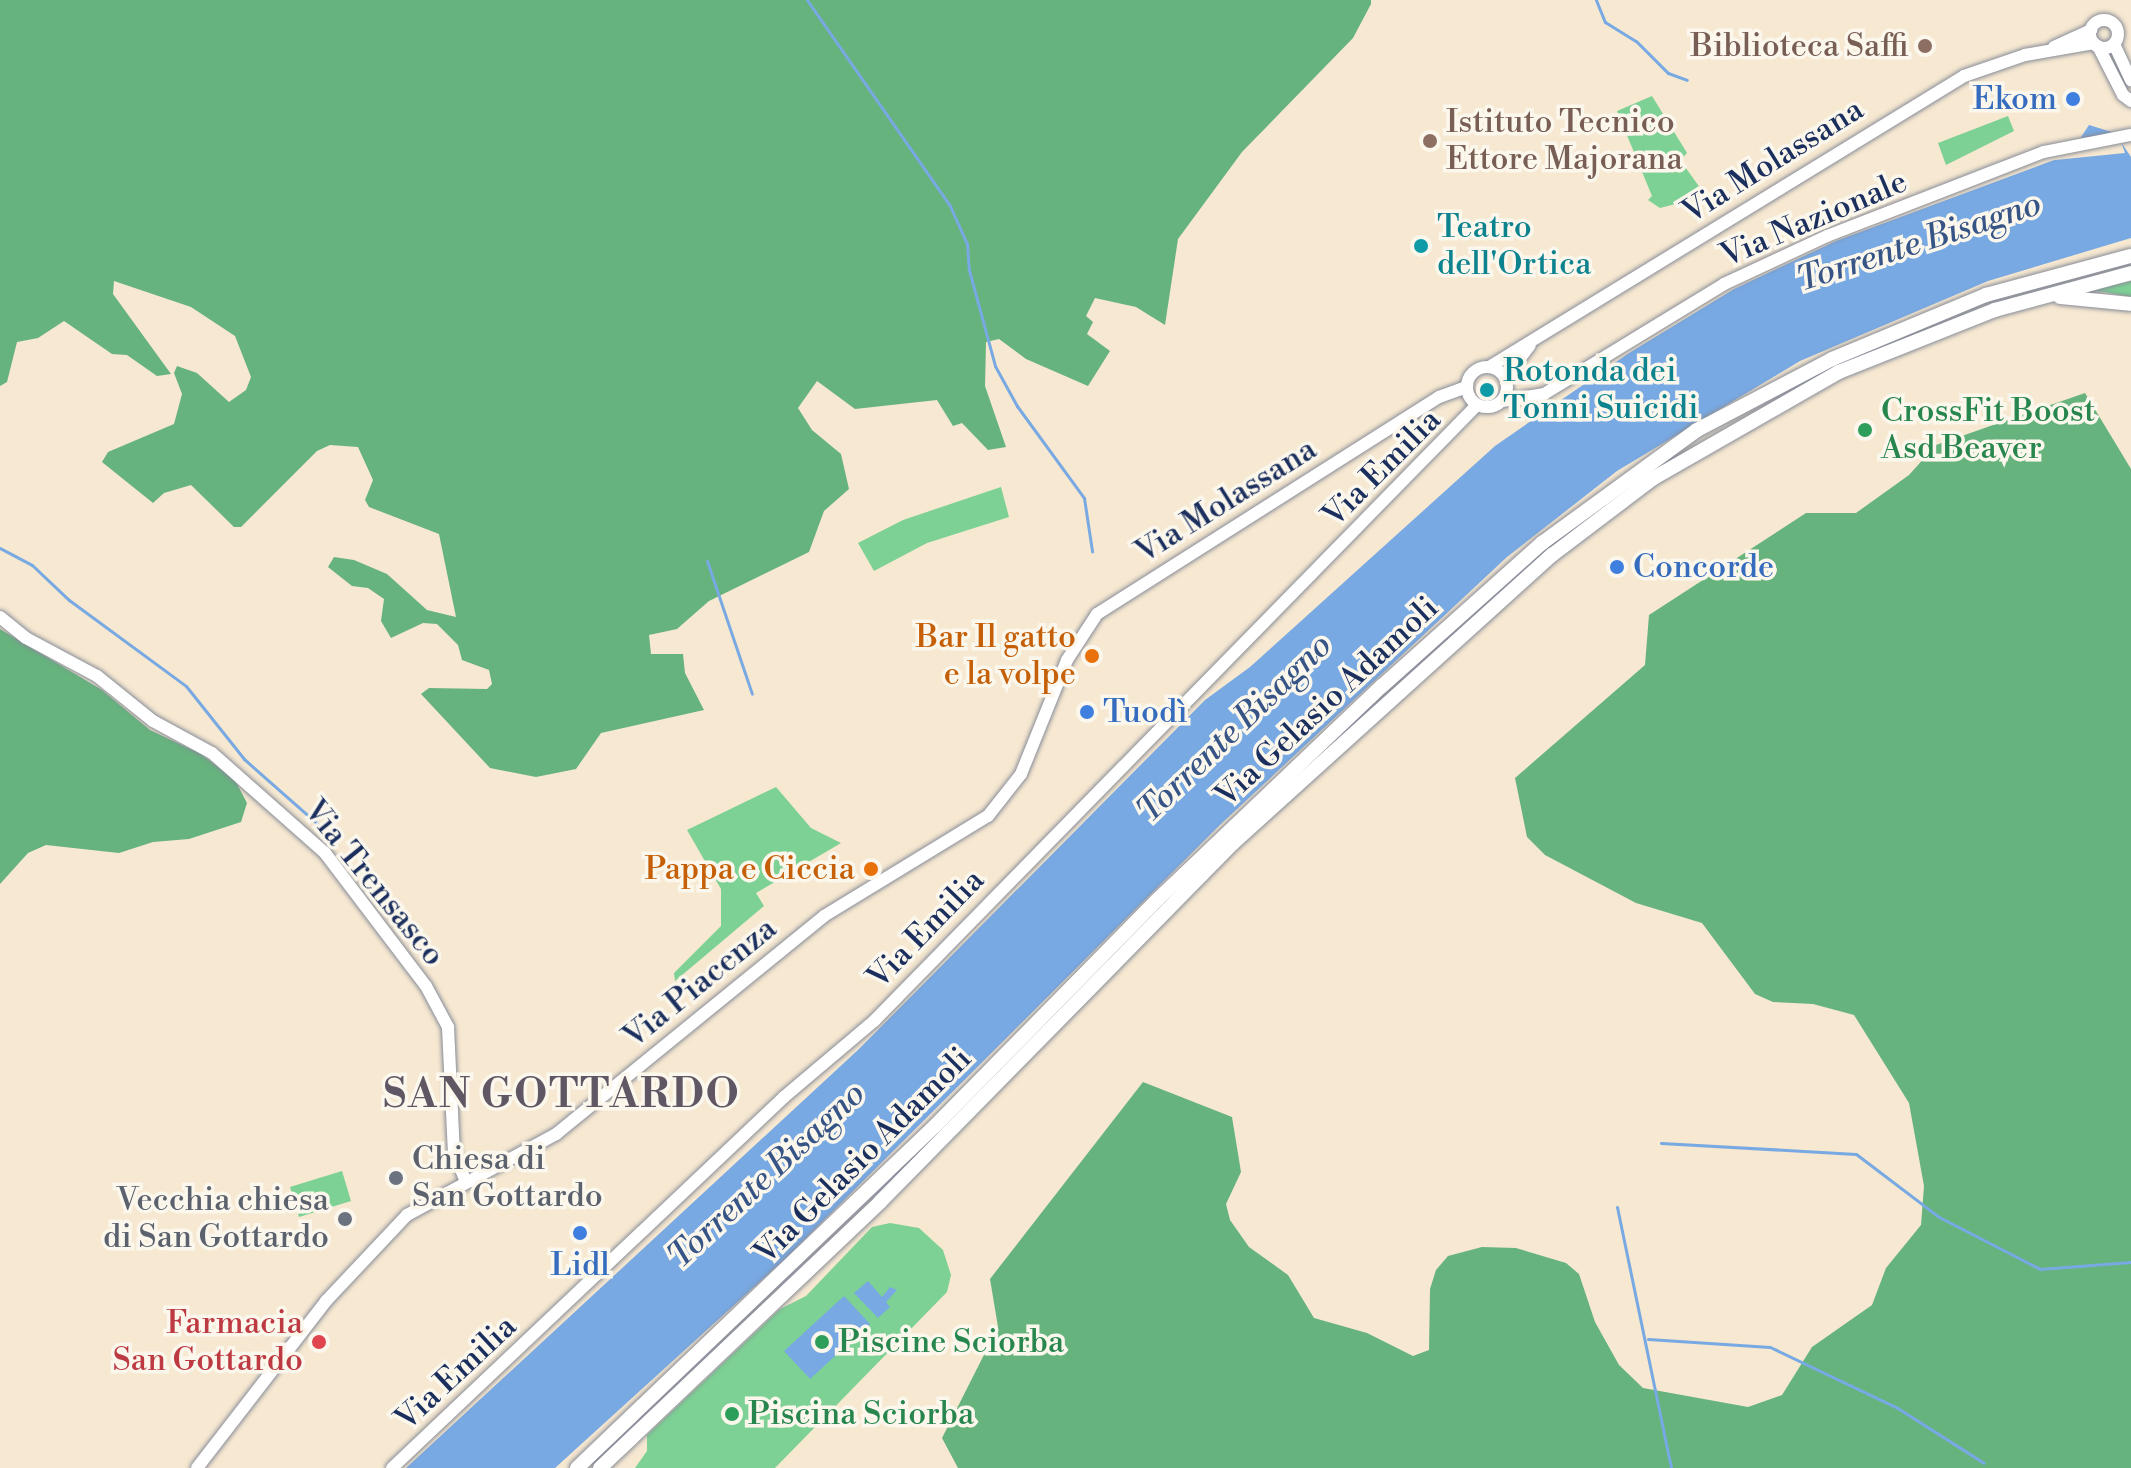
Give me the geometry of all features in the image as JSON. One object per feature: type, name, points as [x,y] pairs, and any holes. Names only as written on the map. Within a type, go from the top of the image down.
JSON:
[{"type":"main road","name":"Via Molassana","points":[[2094,40],[2102,20],[2120,35]]},
{"type":"main road","name":"Via Molassana","points":[[1489,367],[1964,76],[2052,48],[2120,35],[2131,24]]},
{"type":"main road","points":[[2120,35],[2131,80]]},
{"type":"main road","points":[[2094,40],[2123,95],[2131,101]]},
{"type":"main road","name":"Via Nazionale","points":[[1502,401],[1536,398],[1724,284],[1827,236],[1927,200],[2044,152],[2131,135]]},
{"type":"main road","name":"Via Gelasio Adamoli","points":[[577,1468],[935,1126],[1157,900],[1382,686],[1542,543],[1697,430],[1832,359],[1986,295],[2131,256]]},
{"type":"main road","name":"Via Gelasio Adamoli","points":[[600,1468],[880,1202],[1233,843],[1552,555],[1652,479],[1839,372],[2040,296],[2131,273]]},
{"type":"main road","points":[[2040,296],[2131,304]]},
{"type":"main road","name":"Via Molassana","points":[[1506,383],[1532,342]]},
{"type":"main road","points":[[1506,383],[1502,401],[1490,407],[1477,405],[1467,387],[1474,372],[1489,367],[1506,383],[1536,398]]},
{"type":"main road","name":"Via Molassana","points":[[1097,614],[1439,397],[1467,387]]},
{"type":"main road","name":"Via Emilia","points":[[392,1468],[784,1097],[874,1021],[1477,405]]},
{"type":"main road","name":"Via Piacenza","points":[[197,1468],[374,1245],[407,1215],[465,1179],[556,1134],[824,916],[988,816],[1015,785],[1067,660],[1097,614]]},
{"type":"main road","name":"Via Trensasco","points":[[0,617],[26,638],[97,676],[153,721],[212,753],[325,853],[426,986],[448,1027],[454,1152],[465,1179]]},
{"type":"green space","points":[[0,0],[1371,0],[1371,4],[1353,38],[1242,152],[1178,239],[1165,325],[1136,307],[1095,298],[1086,316],[1093,322],[1087,334],[1110,351],[1088,386],[1026,359],[999,339],[986,342],[985,386],[1006,447],[988,450],[962,423],[953,426],[937,400],[855,409],[817,381],[798,408],[812,430],[841,454],[849,489],[824,511],[809,552],[709,601],[677,629],[649,635],[651,654],[683,654],[685,673],[704,710],[601,733],[576,769],[536,777],[490,768],[421,694],[429,688],[487,689],[492,684],[489,670],[462,660],[458,645],[437,624],[423,623],[391,638],[381,621],[384,599],[368,588],[352,586],[328,567],[334,557],[354,560],[387,574],[427,610],[456,617],[439,534],[369,507],[365,500],[373,480],[358,447],[330,445],[317,451],[241,527],[234,527],[191,485],[164,493],[153,503],[102,462],[108,452],[174,424],[182,394],[174,373],[177,366],[197,373],[229,402],[246,390],[251,377],[235,336],[191,307],[114,281],[113,294],[171,374],[157,376],[127,355],[112,354],[64,321],[38,338],[17,342],[7,382],[0,386]]},
{"type":"green space","points":[[1652,96],[1687,153],[1680,160],[1706,196],[1660,208],[1648,200],[1652,196],[1617,111]]},
{"type":"green space","points":[[2008,116],[2014,131],[1946,165],[1938,143]]},
{"type":"green space","points":[[2131,281],[2131,297],[2092,290]]},
{"type":"green space","points":[[2085,393],[2131,469],[2131,1468],[958,1468],[942,1438],[998,1327],[990,1279],[1143,1082],[1232,1117],[1241,1172],[1226,1204],[1230,1220],[1249,1247],[1288,1275],[1314,1318],[1367,1333],[1413,1356],[1429,1350],[1430,1289],[1436,1270],[1448,1256],[1482,1247],[1516,1248],[1566,1263],[1579,1274],[1595,1322],[1619,1365],[1643,1388],[1748,1407],[1782,1395],[1812,1347],[1872,1305],[1886,1268],[1921,1225],[1924,1186],[1909,1103],[1854,1015],[1813,1004],[1773,1002],[1755,994],[1702,923],[1636,903],[1545,855],[1527,837],[1515,778],[1645,665],[1649,615],[1806,513],[1856,513],[1909,475],[1936,445]]},
{"type":"green space","points":[[1001,487],[1009,517],[927,543],[874,571],[858,543],[903,520]]},
{"type":"green space","points":[[0,629],[102,690],[150,730],[201,754],[235,780],[247,803],[241,822],[189,839],[153,842],[119,853],[46,845],[28,853],[0,884]]},
{"type":"green space","points":[[776,787],[811,828],[841,843],[756,893],[764,906],[675,981],[674,973],[721,926],[721,889],[687,830]]},
{"type":"green space","points":[[342,1171],[351,1201],[299,1217],[290,1187]]},
{"type":"green space","name":"Piscine Sciorba","points":[[890,1223],[919,1228],[943,1250],[951,1275],[947,1292],[775,1468],[635,1468],[647,1451],[647,1435],[780,1309],[806,1296],[872,1227]]},
{"type":"water","name":"Torrente Bisagno","points":[[2089,125],[2115,133],[2131,157],[2131,238],[1988,281],[1800,361],[1617,471],[1507,557],[1221,824],[786,1258],[555,1468],[406,1468],[859,1049],[1205,700],[1250,667],[1495,446],[1629,353],[1734,289],[1836,241],[2070,154]]},
{"type":"water","points":[[868,1281],[882,1297],[890,1287],[897,1290],[886,1302],[890,1307],[878,1318],[854,1293]]},
{"type":"water","name":"Piscina Sciorba","points":[[844,1296],[870,1324],[810,1379],[784,1351]]},
{"type":"pier","points":[[2119,136],[2125,153],[2045,161],[1942,200],[2068,151],[2076,138]]},
{"type":"waterway","points":[[807,0],[950,206],[967,244],[969,270],[995,366],[1017,406],[1084,498],[1092,551]]},
{"type":"waterway","points":[[1596,0],[1605,22],[1636,41],[1668,73],[1687,80]]},
{"type":"waterway","points":[[0,548],[32,565],[69,600],[186,686],[244,759],[328,833]]},
{"type":"waterway","points":[[707,561],[752,694]]},
{"type":"waterway","points":[[1661,1143],[1856,1154],[1939,1217],[2040,1269],[2131,1262]]},
{"type":"waterway","points":[[1617,1207],[1671,1468]]},
{"type":"waterway","points":[[1648,1339],[1770,1347],[1896,1407],[1984,1463]]},
{"type":"place","name":"Biblioteca Saffi","points":[[1925,46]]},
{"type":"place","name":"Ekom","points":[[2073,99]]},
{"type":"place","name":"Istituto Tecnico Ettore Majorana","points":[[1430,141]]},
{"type":"place","name":"Teatro dell'Ortica","points":[[1421,246]]},
{"type":"place","name":"Rotonda dei Tonni Suicidi","points":[[1487,390]]},
{"type":"place","name":"CrossFit Boost Asd Beaver","points":[[1865,430]]},
{"type":"place","name":"Concorde","points":[[1617,567]]},
{"type":"place","name":"Bar Il gatto e la volpe","points":[[1092,656]]},
{"type":"place","name":"Tuodì","points":[[1087,712]]},
{"type":"place","name":"Pappa e Ciccia","points":[[871,869]]},
{"type":"place","name":"Chiesa di San Gottardo","points":[[396,1178]]},
{"type":"place","name":"Vecchia chiesa di San Gottardo","points":[[345,1219]]},
{"type":"place","name":"Lidl","points":[[580,1233]]},
{"type":"place","name":"Farmacia San Gottardo","points":[[319,1342]]},
{"type":"place","name":"Piscine Sciorba","points":[[822,1342]]},
{"type":"place","name":"Piscina Sciorba","points":[[732,1414]]},
{"type":"district","name":"SAN GOTTARDO","points":[[562,1095]]}]
